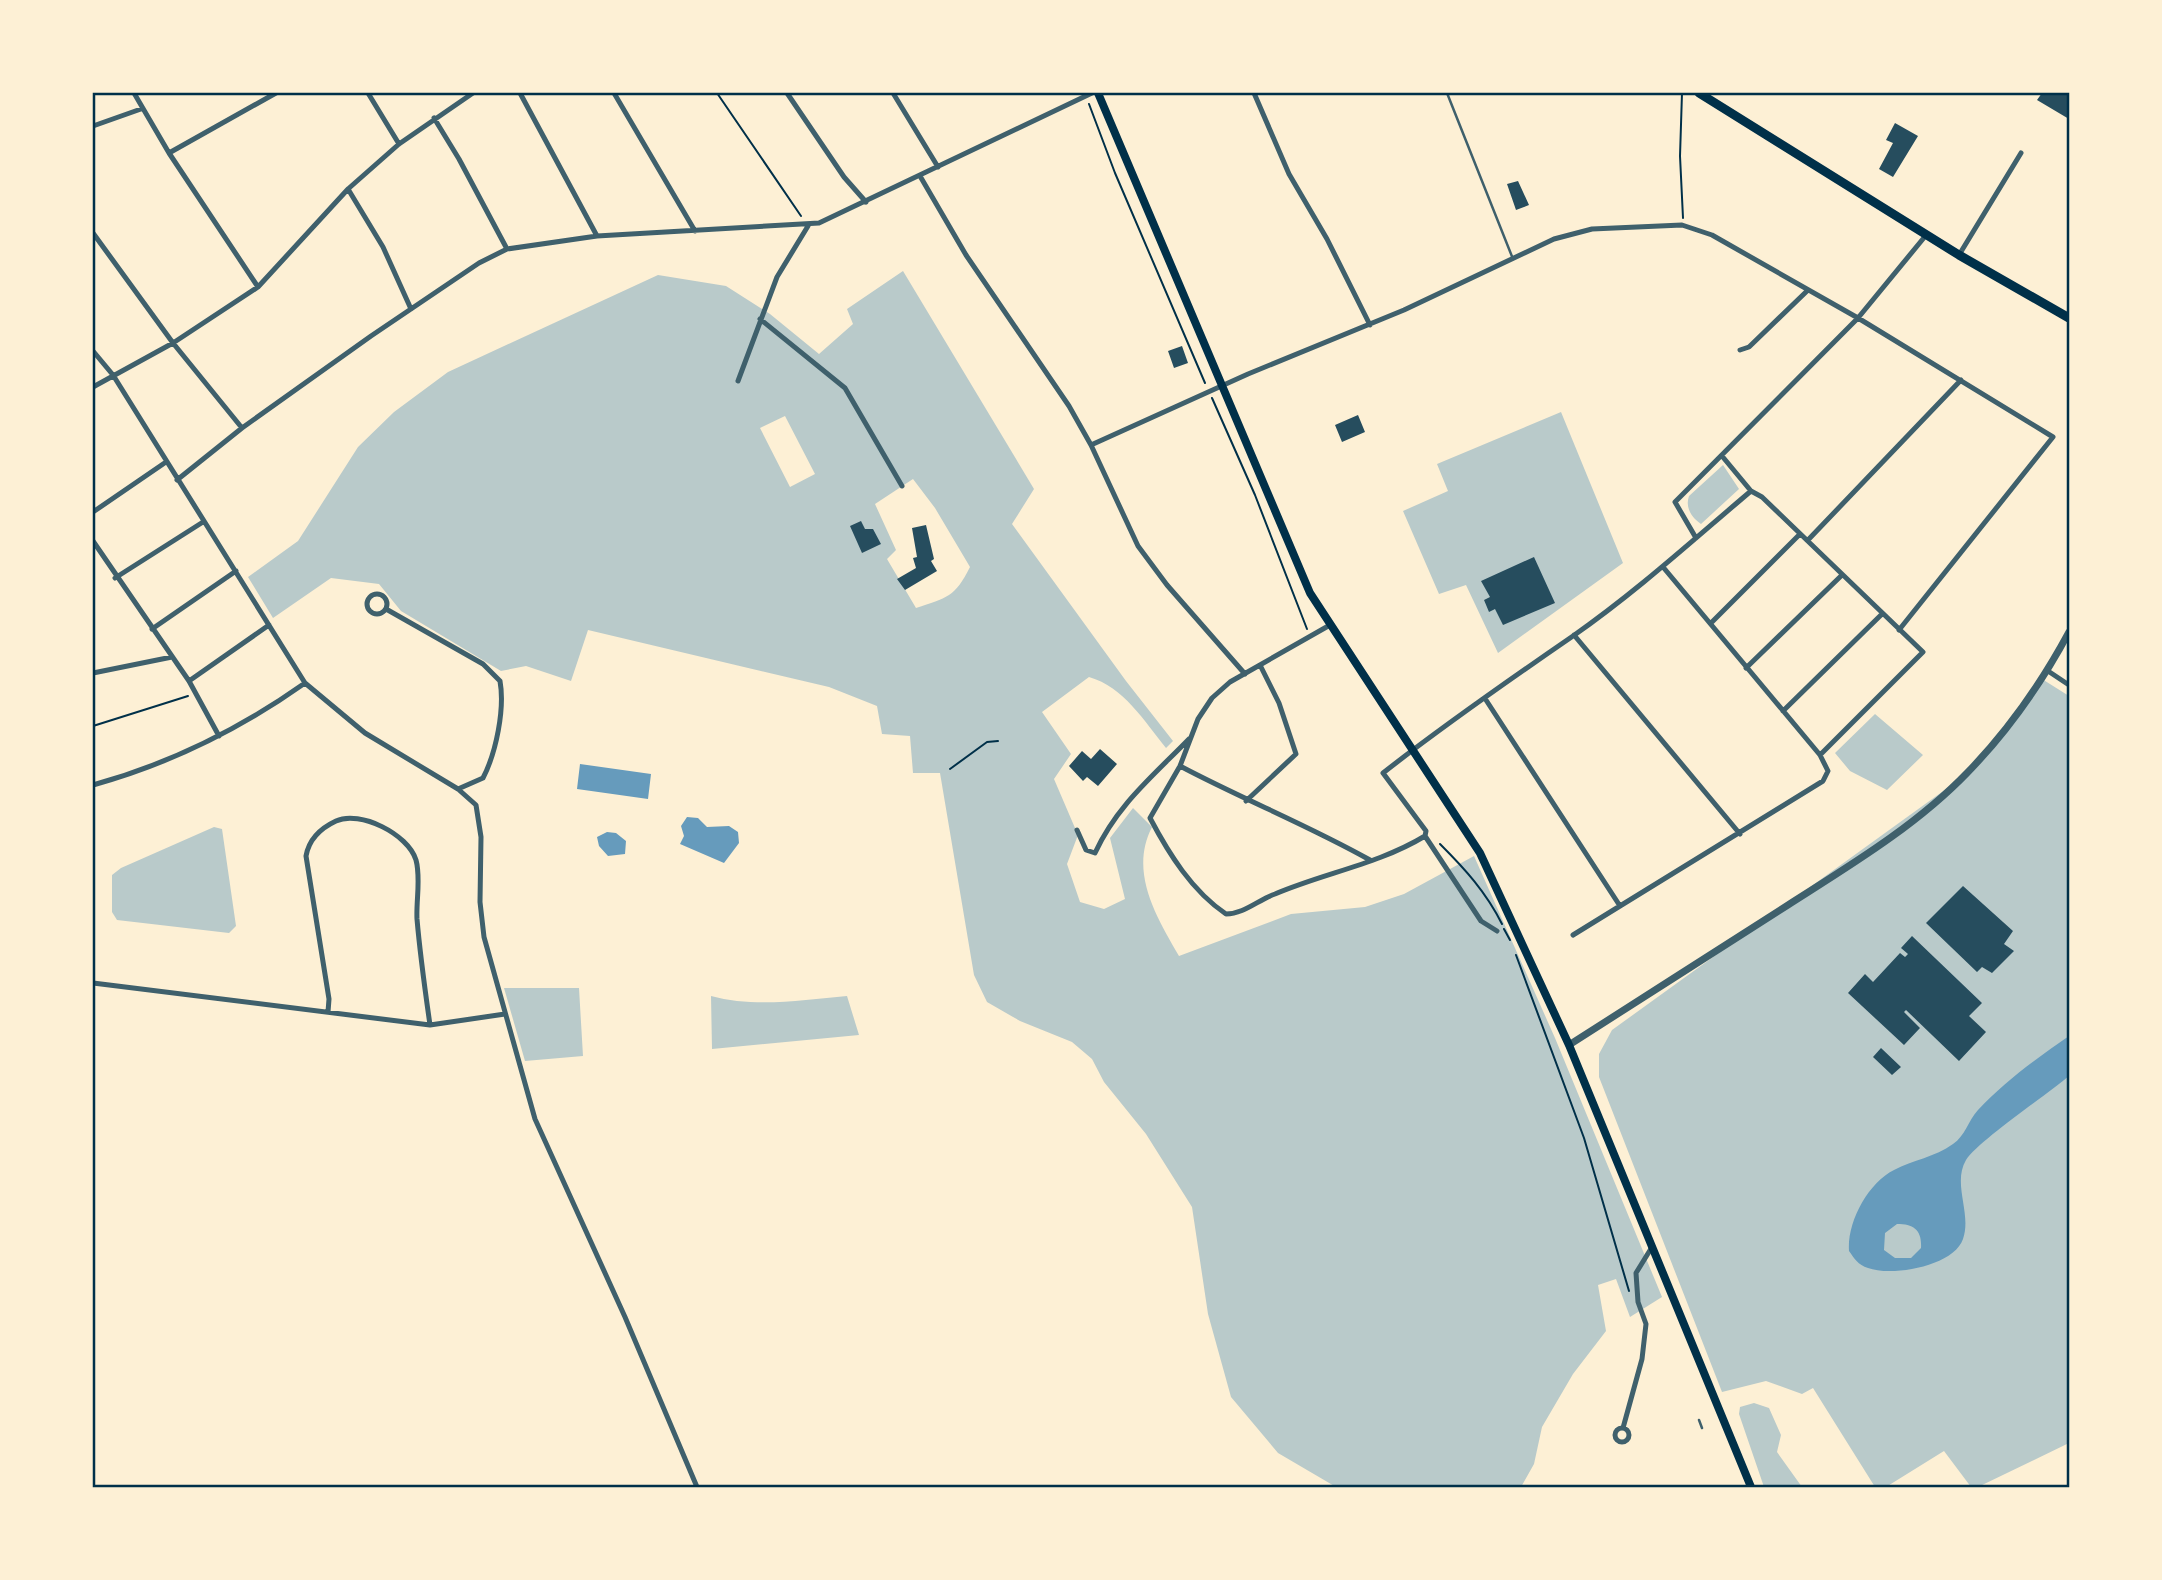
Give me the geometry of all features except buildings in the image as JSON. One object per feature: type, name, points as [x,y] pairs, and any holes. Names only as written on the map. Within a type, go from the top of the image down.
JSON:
[{"type":"main road","points":[[1097,93],[1310,593],[1414,747],[1480,853],[1569,1045],[1751,1487]]},
{"type":"main road","points":[[1699,93],[1959,255],[2069,318]]},
{"type":"street","points":[[134,93],[169,153],[258,287]]},
{"type":"street","points":[[169,153],[276,93]]},
{"type":"street","points":[[368,93],[399,144]]},
{"type":"street","points":[[93,387],[173,343],[258,287],[348,189],[399,144],[473,93]]},
{"type":"street","points":[[520,93],[597,236]]},
{"type":"street","points":[[614,93],[695,231]]},
{"type":"street","points":[[787,93],[844,177],[866,202]]},
{"type":"street","points":[[893,93],[938,167]]},
{"type":"street","points":[[1254,93],[1289,174],[1327,239],[1370,325]]},
{"type":"street","points":[[177,480],[242,428],[411,309],[507,249],[597,236],[808,226],[866,202],[1089,95]]},
{"type":"street","points":[[93,126],[141,108]]},
{"type":"street","points":[[434,118],[507,249]]},
{"type":"street","points":[[1959,255],[2021,153]]},
{"type":"street","points":[[920,176],[966,255],[1091,445],[1138,546],[1167,585],[1245,674]]},
{"type":"street","points":[[348,189],[383,247],[411,309]]},
{"type":"street","points":[[1091,445],[1220,386],[1370,325],[1554,239],[1592,229],[1684,225],[1712,235],[1858,318],[2053,437],[1899,630]]},
{"type":"street","points":[[738,381],[777,277],[808,226]]},
{"type":"street","points":[[93,233],[173,343],[242,428]]},
{"type":"street","points":[[1696,538],[1675,502],[1858,318],[1927,234]]},
{"type":"street","points":[[1740,350],[1749,347],[1807,290]]},
{"type":"street","points":[[760,319],[845,388],[902,486]]},
{"type":"street","points":[[93,351],[113,375],[304,683],[365,733],[458,789],[476,805],[480,820],[480,902],[488,954],[542,1139],[625,1317],[697,1487]]},
{"type":"street","points":[[1808,540],[1961,380]]},
{"type":"street","points":[[1722,456],[1751,491],[1762,497],[1808,540],[1923,652],[1820,755]]},
{"type":"street","points":[[93,512],[166,462]]},
{"type":"street","points":[[1497,931],[1481,921],[1426,833],[1383,773],[1414,747],[1486,700],[1663,567],[1751,491]]},
{"type":"street","points":[[115,578],[203,522]]},
{"type":"street","points":[[1711,623],[1800,534]]},
{"type":"street","points":[[93,541],[115,578],[188,681],[219,736]]},
{"type":"street","points":[[1573,935],[1823,781],[1828,771],[1820,755],[1663,567]]},
{"type":"street","points":[[152,629],[236,572]]},
{"type":"street","points":[[1746,668],[1842,575]]},
{"type":"street","points":[[386,609],[482,664],[500,681],[499,714],[489,766],[483,778],[458,789]]},
{"type":"street","points":[[1783,711],[1882,614]]},
{"type":"street","points":[[188,681],[269,625]]},
{"type":"street","points":[[1330,625],[1245,674],[1212,698],[1191,737],[1180,766],[1150,818],[1167,850],[1191,881],[1226,914],[1236,914],[1275,893],[1402,850],[1426,833]]},
{"type":"street","points":[[1569,1045],[1846,868],[1909,823],[1982,757],[2014,720],[2048,671],[2069,632]]},
{"type":"street","points":[[1574,635],[1740,834]]},
{"type":"street","points":[[93,673],[172,657]]},
{"type":"street","points":[[1246,801],[1296,754],[1279,703],[1260,665]]},
{"type":"street","points":[[2048,671],[2069,685]]},
{"type":"street","points":[[93,785],[146,769],[219,736],[304,683]]},
{"type":"street","points":[[1486,700],[1620,906]]},
{"type":"street","points":[[1077,830],[1086,850],[1095,853],[1117,812],[1142,783],[1191,737]]},
{"type":"street","points":[[1180,766],[1246,801],[1326,835],[1370,860]]},
{"type":"street","points":[[328,1012],[306,856],[308,846],[318,832],[337,820],[354,816],[368,819],[401,840],[416,860],[417,915],[430,1026]]},
{"type":"street","points":[[93,983],[430,1026],[505,1014]]},
{"type":"street","points":[[1623,1428],[1642,1359],[1646,1324],[1638,1302],[1636,1273],[1652,1247]]},
{"type":"lane","points":[[1447,93],[1513,258]]},
{"type":"lane","points":[[1699,1420],[1702,1428]]},
{"type":"path","points":[[717,93],[808,226]]},
{"type":"path","points":[[1682,93],[1680,168],[1684,225]]},
{"type":"path","points":[[1089,95],[1115,173],[1255,495],[1310,635]]},
{"type":"path","points":[[93,726],[195,693]]},
{"type":"path","points":[[950,769],[987,742],[998,741]]},
{"type":"path","points":[[1426,833],[1469,873],[1490,900],[1514,949],[1584,1138],[1631,1298],[1638,1302]]},
{"type":"shaded area","points":[[903,271],[1034,489],[1012,524],[1173,741],[1166,748],[1123,697],[1089,677],[1042,712],[1071,754],[1054,779],[1078,835],[1067,864],[1080,902],[1104,909],[1125,899],[1110,838],[1133,808],[1152,827],[1143,861],[1144,877],[1154,909],[1179,956],[1291,914],[1365,907],[1404,894],[1474,856],[1555,1038],[1662,1297],[1630,1317],[1616,1279],[1598,1285],[1606,1331],[1573,1374],[1542,1427],[1534,1464],[1521,1487],[1336,1487],[1278,1453],[1231,1397],[1208,1314],[1192,1207],[1146,1134],[1104,1082],[1092,1059],[1072,1042],[1020,1021],[987,1002],[974,975],[940,773],[913,773],[910,736],[882,734],[877,706],[829,687],[588,630],[571,681],[526,666],[501,671],[401,611],[379,584],[331,578],[273,618],[248,577],[298,541],[358,447],[394,412],[448,372],[658,275],[726,286],[770,314],[819,354],[853,324],[847,309]],"holes":[[[785,416],[815,474],[790,487],[760,428]],[[913,479],[935,508],[970,567],[960,585],[949,595],[916,608],[887,559],[896,550],[875,504]]]},
{"type":"shaded area","points":[[1561,412],[1623,563],[1498,653],[1466,585],[1439,594],[1403,511],[1448,491],[1437,464]]},
{"type":"shaded area","points":[[1723,465],[1739,489],[1701,524],[1690,512],[1689,496]]},
{"type":"shaded area","points":[[2042,679],[2069,696],[2069,1443],[1978,1487],[1971,1487],[1944,1451],[1886,1487],[1875,1487],[1813,1388],[1802,1394],[1766,1381],[1722,1392],[1599,1077],[1599,1054],[1612,1030],[1964,776]]},
{"type":"shaded area","points":[[1875,714],[1923,755],[1887,790],[1850,771],[1835,753]]},
{"type":"shaded area","points":[[214,827],[222,829],[236,926],[229,933],[117,920],[112,912],[112,875],[121,868]]},
{"type":"shaded area","points":[[504,988],[579,988],[583,1056],[525,1061]]},
{"type":"shaded area","points":[[711,996],[761,1002],[847,996],[859,1035],[712,1049]]},
{"type":"shaded area","points":[[1754,1403],[1769,1408],[1781,1435],[1777,1452],[1802,1487],[1764,1487],[1739,1414],[1740,1407]]},
{"type":"water","points":[[580,764],[651,774],[648,799],[577,789]]},
{"type":"water","points":[[687,817],[698,818],[707,827],[729,826],[738,832],[739,843],[724,863],[680,844],[684,836],[681,826]]},
{"type":"water","points":[[607,832],[616,833],[626,841],[625,854],[608,856],[599,846],[597,837]]},
{"type":"water","points":[[2069,1036],[2069,1076],[1998,1130],[1966,1160],[1961,1179],[1965,1229],[1957,1248],[1935,1262],[1906,1270],[1879,1270],[1859,1263],[1849,1251],[1849,1240],[1861,1204],[1876,1184],[1894,1170],[1953,1144],[1988,1099]],"holes":[[[1897,1224],[1916,1229],[1920,1237],[1921,1248],[1911,1258],[1895,1258],[1884,1250],[1885,1233]]]}]
